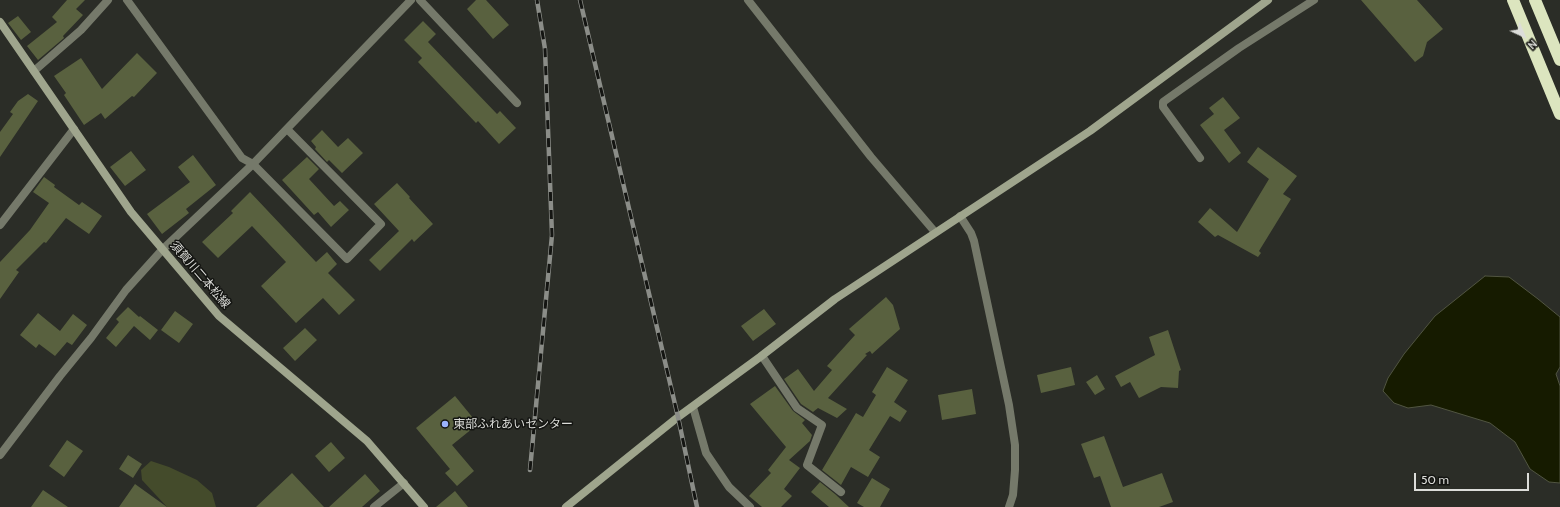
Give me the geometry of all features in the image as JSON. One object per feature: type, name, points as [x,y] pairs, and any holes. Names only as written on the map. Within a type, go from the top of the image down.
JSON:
[{"type":"highway","points":[[1512,0],[1560,114]]},
{"type":"highway","points":[[1535,0],[1560,60]]},
{"type":"street","points":[[34,71],[81,30],[108,0]]},
{"type":"street","points":[[127,0],[242,158],[253,164],[347,258],[381,224],[287,129]]},
{"type":"street","points":[[0,455],[91,338],[126,290],[162,250],[253,164],[411,0]]},
{"type":"street","points":[[420,0],[517,103]]},
{"type":"street","points":[[748,0],[871,157],[935,232]]},
{"type":"street","points":[[566,507],[692,407],[762,356],[834,299],[1090,131],[1268,0]]},
{"type":"street","points":[[1200,158],[1163,107],[1163,102],[1239,48],[1314,0]]},
{"type":"street","name":"須賀川二本松線","points":[[0,22],[131,212],[219,316],[367,441],[404,482],[424,507]]},
{"type":"street","points":[[0,225],[74,129]]},
{"type":"street","points":[[960,216],[971,233],[974,241],[1009,405],[1015,445],[1013,495],[1009,507]]},
{"type":"street","points":[[762,356],[797,408],[822,425],[807,465],[841,492]]},
{"type":"street","points":[[692,407],[706,453],[729,487],[750,507]]},
{"type":"street","points":[[374,507],[404,482]]},
{"type":"shaded area","points":[[1485,276],[1509,277],[1560,317],[1560,367],[1556,374],[1560,386],[1560,483],[1549,482],[1530,469],[1515,442],[1490,423],[1431,405],[1408,408],[1394,403],[1383,391],[1388,378],[1404,354],[1435,316]]},
{"type":"shaded area","points":[[151,461],[169,467],[197,480],[212,493],[216,507],[167,507],[142,480],[141,470]]},
{"type":"building","points":[[67,0],[85,0],[76,9],[83,15],[63,36],[64,38],[38,60],[27,46],[57,22],[52,17]]},
{"type":"building","points":[[476,0],[486,0],[509,25],[493,39],[467,9]]},
{"type":"building","points":[[1361,0],[1417,0],[1443,29],[1427,42],[1423,56],[1415,62]]},
{"type":"building","points":[[18,16],[31,32],[21,40],[8,23]]},
{"type":"building","points":[[423,21],[436,34],[428,42],[497,114],[500,111],[516,128],[499,144],[478,121],[476,123],[418,62],[422,58],[404,40]]},
{"type":"building","points":[[137,53],[157,73],[134,97],[132,96],[105,119],[101,113],[84,125],[64,95],[66,93],[54,76],[81,58],[102,89]]},
{"type":"building","points":[[28,94],[38,101],[0,157],[0,132],[13,114],[10,112],[18,101]]},
{"type":"building","points":[[1223,97],[1240,118],[1224,130],[1241,153],[1229,163],[1200,125],[1214,114],[1209,108]]},
{"type":"building","points":[[322,130],[338,147],[348,138],[363,153],[342,173],[329,160],[327,162],[315,149],[316,147],[311,141]]},
{"type":"building","points":[[1258,147],[1297,176],[1283,194],[1291,199],[1259,251],[1261,253],[1258,257],[1218,235],[1215,237],[1198,222],[1210,208],[1237,232],[1269,179],[1247,162]]},
{"type":"building","points":[[131,151],[146,170],[125,186],[110,167]]},
{"type":"building","points":[[193,155],[216,185],[186,209],[189,213],[162,234],[147,214],[190,182],[178,167]]},
{"type":"building","points":[[307,157],[319,169],[309,179],[334,206],[340,201],[349,210],[331,227],[318,212],[314,215],[282,180]]},
{"type":"building","points":[[44,177],[55,185],[54,187],[79,205],[82,202],[102,216],[89,234],[66,218],[46,243],[44,242],[16,270],[19,272],[0,299],[0,262],[30,230],[49,203],[33,192]]},
{"type":"building","points":[[397,183],[433,224],[414,242],[412,239],[380,271],[369,260],[399,231],[374,204]]},
{"type":"building","points":[[250,192],[316,262],[327,252],[337,264],[328,273],[355,300],[339,315],[323,298],[296,323],[261,286],[286,262],[252,226],[218,258],[202,242],[233,213],[231,211]]},
{"type":"building","points":[[886,297],[893,305],[900,329],[872,354],[870,351],[865,354],[867,355],[828,398],[847,409],[837,418],[818,408],[813,412],[801,404],[784,379],[798,369],[814,391],[832,370],[827,366],[855,335],[849,329]]},
{"type":"building","points":[[128,307],[139,317],[140,316],[158,330],[150,340],[134,326],[116,347],[106,338],[119,322],[116,319]]},
{"type":"building","points":[[764,309],[776,324],[753,341],[741,326]]},
{"type":"building","points":[[175,311],[193,324],[179,343],[161,330]]},
{"type":"building","points":[[38,313],[60,331],[73,314],[87,325],[72,345],[67,342],[55,356],[39,344],[36,348],[20,335]]},
{"type":"building","points":[[305,328],[317,340],[295,361],[283,348]]},
{"type":"building","points":[[1168,330],[1181,370],[1179,371],[1178,388],[1161,387],[1139,398],[1130,382],[1121,387],[1115,376],[1155,355],[1149,337]]},
{"type":"building","points":[[887,367],[908,380],[894,402],[907,411],[900,422],[890,416],[869,450],[880,457],[868,477],[851,467],[841,485],[822,470],[856,413],[863,417],[876,395],[872,392]]},
{"type":"building","points":[[1071,367],[1075,385],[1041,393],[1037,375]]},
{"type":"building","points":[[1097,375],[1105,389],[1095,395],[1086,382]]},
{"type":"building","points":[[775,386],[793,411],[805,420],[802,423],[812,435],[810,441],[789,460],[800,468],[784,489],[792,496],[781,507],[762,507],[749,496],[771,473],[768,470],[786,447],[750,404]]},
{"type":"building","points":[[972,389],[976,414],[942,420],[938,395]]},
{"type":"building","points":[[455,396],[478,424],[452,445],[474,471],[457,486],[445,473],[450,469],[416,428]]},
{"type":"building","points":[[1104,436],[1123,487],[1162,473],[1173,502],[1159,507],[1111,507],[1100,476],[1094,478],[1081,444]]},
{"type":"building","points":[[67,440],[83,451],[64,477],[49,466]]},
{"type":"building","points":[[331,442],[345,458],[329,472],[315,456]]},
{"type":"building","points":[[128,455],[142,464],[133,478],[119,469]]},
{"type":"building","points":[[292,473],[324,507],[256,507]]},
{"type":"building","points":[[365,474],[380,491],[362,507],[329,507]]},
{"type":"building","points":[[872,478],[890,489],[880,507],[864,507],[857,503]]},
{"type":"building","points":[[820,482],[849,507],[829,507],[811,492]]},
{"type":"building","points":[[135,484],[167,507],[119,507]]},
{"type":"building","points":[[43,490],[68,507],[31,507]]},
{"type":"building","points":[[455,491],[468,507],[436,507]]},
{"type":"railway","points":[[530,470],[552,235],[545,49],[537,0]]},
{"type":"railway","points":[[580,0],[678,417],[697,507]]},
{"type":"place","name":"東部ふれあいセンター","points":[[445,424]]}]
